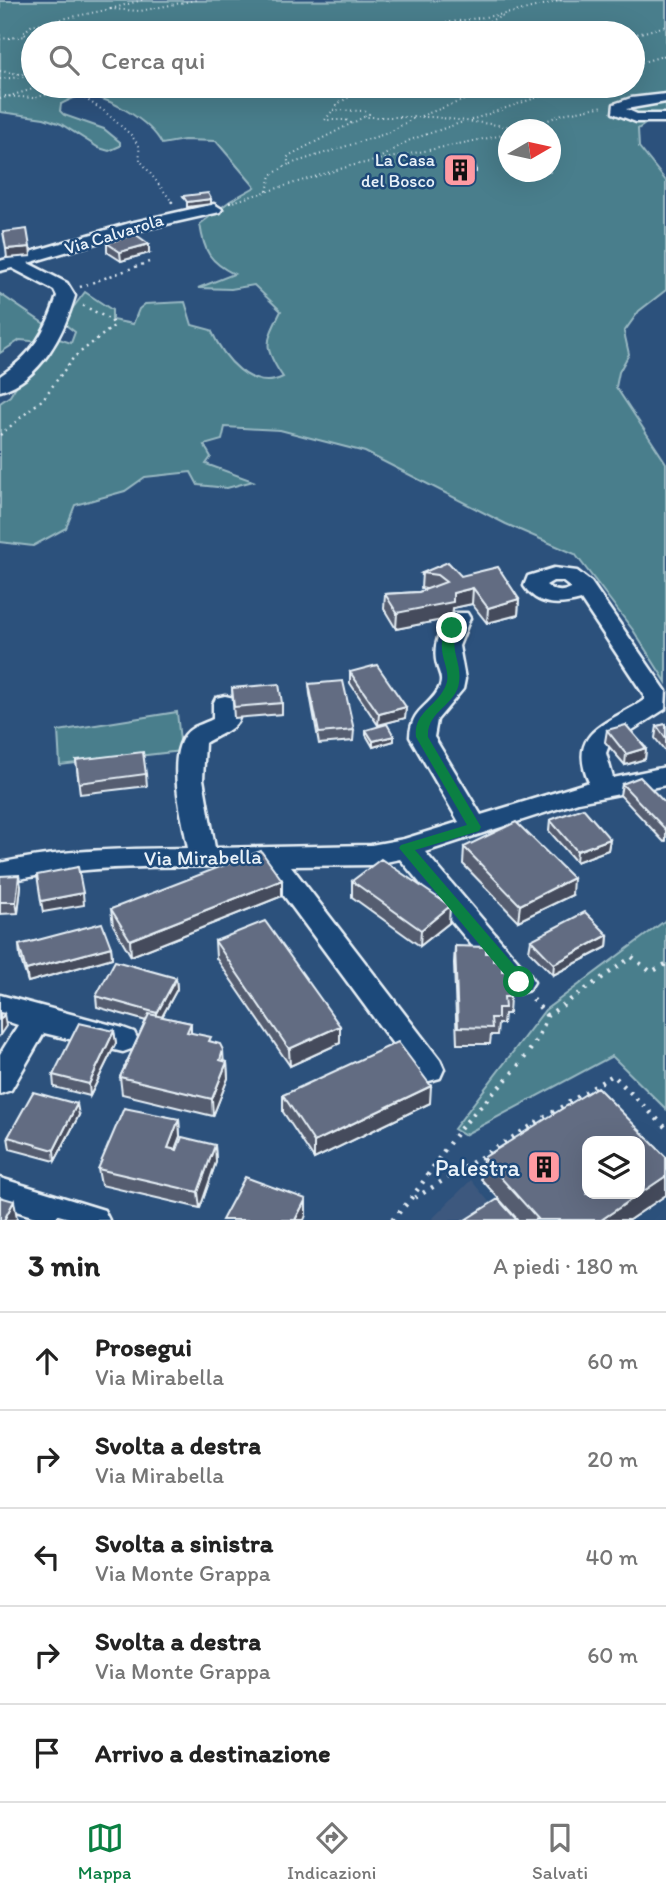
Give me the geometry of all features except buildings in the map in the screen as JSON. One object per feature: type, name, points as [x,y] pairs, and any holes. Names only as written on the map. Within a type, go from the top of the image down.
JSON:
[{"type":"street","points":[[666,97],[631,102],[619,107],[620,113],[636,118],[666,118]]},
{"type":"street","name":"Via Calvarola","points":[[7,265],[183,214],[214,209]]},
{"type":"street","name":"Via Calvarola","points":[[7,265],[51,280],[65,293]]},
{"type":"street","points":[[0,385],[41,354],[51,337],[65,293]]},
{"type":"street","points":[[583,587],[656,695],[656,703],[649,709],[618,725],[596,744],[591,756],[594,770],[604,787]]},
{"type":"street","points":[[459,618],[447,639],[453,681],[449,691],[426,716],[421,727],[426,744],[475,827]]},
{"type":"street","points":[[203,856],[192,782],[191,747],[200,734],[224,724],[225,704]]},
{"type":"street","name":"Via Mirabella","points":[[0,873],[88,859],[371,855],[406,848],[604,787],[666,776]]},
{"type":"street","points":[[406,848],[519,982]]},
{"type":"street","points":[[268,855],[429,1069]]},
{"type":"street","points":[[0,1007],[123,1040]]},
{"type":"street","points":[[0,1081],[37,1019]]},
{"type":"street","points":[[0,1192],[92,1220]]},
{"type":"path","points":[[52,21],[142,0]]},
{"type":"path","points":[[111,9],[120,11],[150,8],[196,0]]},
{"type":"path","points":[[458,21],[511,13],[563,0]]},
{"type":"path","points":[[489,21],[511,13]]},
{"type":"path","points":[[645,32],[666,26]]},
{"type":"path","points":[[0,39],[21,37]]},
{"type":"path","points":[[645,63],[666,55]]},
{"type":"path","points":[[0,71],[21,74]]},
{"type":"path","points":[[0,79],[21,76]]},
{"type":"path","points":[[0,99],[21,92]]},
{"type":"path","points":[[5,96],[21,97]]},
{"type":"path","points":[[86,98],[131,135],[139,146],[140,160],[183,214]]},
{"type":"path","points":[[348,98],[339,103],[325,120],[345,120],[351,123]]},
{"type":"path","points":[[267,191],[271,175],[289,164],[388,133],[417,117],[468,98]]},
{"type":"path","points":[[377,161],[410,140],[535,98]]},
{"type":"path","points":[[551,119],[562,114],[631,102]]},
{"type":"path","points":[[289,164],[290,155],[369,114],[333,110]]},
{"type":"path","points":[[364,117],[417,117],[498,125]]},
{"type":"path","points":[[214,209],[267,191],[377,161],[498,136]]},
{"type":"path","points":[[65,293],[149,262]]},
{"type":"path","points":[[0,435],[43,399],[74,357],[114,326],[111,320],[65,293]]},
{"type":"path","points":[[392,1220],[413,1199],[456,1134],[507,1078],[542,1032],[547,1016],[632,957],[651,972],[666,964]]},
{"type":"path","points":[[413,1199],[613,1075],[666,1128]]},
{"type":"shaded area","points":[[471,1180],[504,1220],[431,1220]]},
{"type":"green space","points":[[666,0],[666,117],[651,120],[638,129],[639,147],[666,181],[666,290],[639,311],[624,332],[629,354],[619,372],[616,387],[666,463],[666,682],[633,630],[575,554],[506,524],[365,452],[280,430],[225,427],[222,440],[204,445],[211,457],[206,464],[253,481],[227,488],[198,485],[191,472],[145,477],[125,491],[75,505],[66,528],[33,546],[0,542],[0,403],[10,396],[43,342],[20,340],[0,353],[0,294],[46,325],[59,339],[71,343],[75,332],[62,322],[85,292],[112,310],[112,320],[133,324],[139,309],[145,304],[185,302],[192,325],[211,330],[223,351],[240,370],[260,380],[271,381],[283,377],[272,358],[268,344],[281,311],[254,285],[231,289],[198,288],[234,274],[219,265],[210,255],[200,224],[230,201],[255,187],[216,141],[184,140],[162,144],[148,127],[127,111],[96,98],[645,98],[645,21],[21,21],[21,98],[74,98],[61,104],[60,111],[64,115],[104,129],[120,142],[120,146],[109,151],[99,148],[61,124],[44,118],[0,112],[0,1]]},
{"type":"green space","points":[[177,712],[181,751],[60,765],[58,731]]},
{"type":"green space","points":[[666,920],[666,1109],[612,1056],[464,1135],[454,1129],[545,1010]]},
{"type":"place","name":"La Casa del Bosco","points":[[460,170]]},
{"type":"place","name":"Palestra","points":[[544,1167]]},
{"type":"route","points":[[452,628],[447,639],[447,651],[453,681],[449,691],[426,716],[421,727],[422,737],[475,827],[406,848],[519,982]]}]
